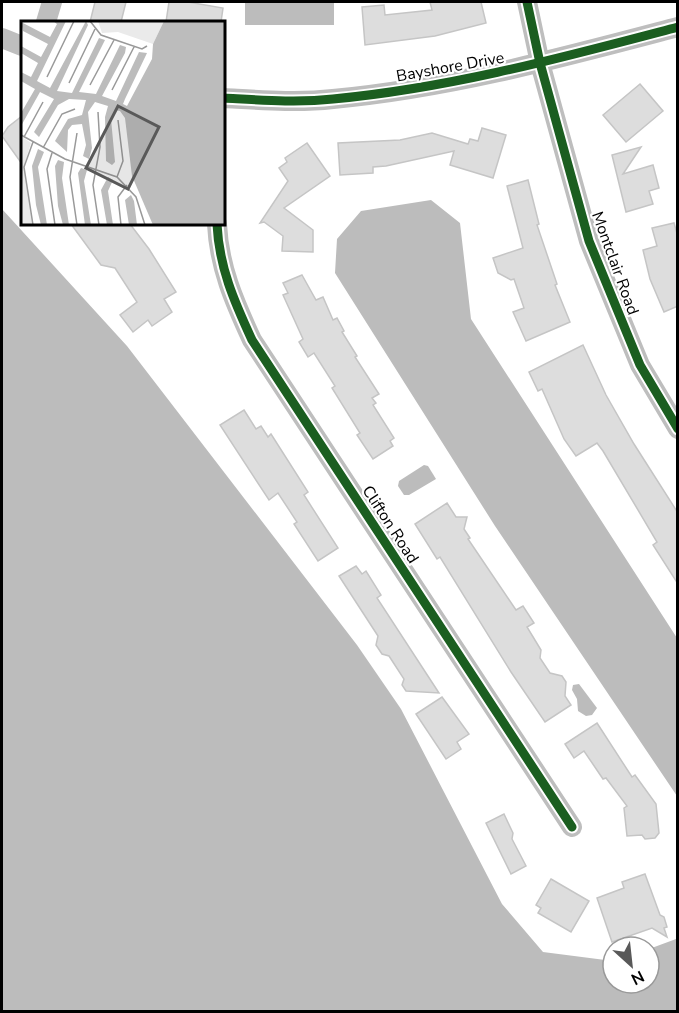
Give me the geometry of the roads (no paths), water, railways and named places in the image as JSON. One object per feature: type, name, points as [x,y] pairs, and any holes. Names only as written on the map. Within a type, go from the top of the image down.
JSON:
[{"type":"street","points":[[46,21],[52,2]]},
{"type":"street","name":"Montclair Road","points":[[527,2],[540,63],[590,241],[640,365],[678,429]]},
{"type":"street","name":"Bayshore Drive","points":[[225,98],[273,101],[332,99],[447,84],[540,63],[678,27]]},
{"type":"street","points":[[2,38],[21,46]]},
{"type":"street","name":"Clifton Road","points":[[217,225],[228,287],[252,340],[572,826]]}]
